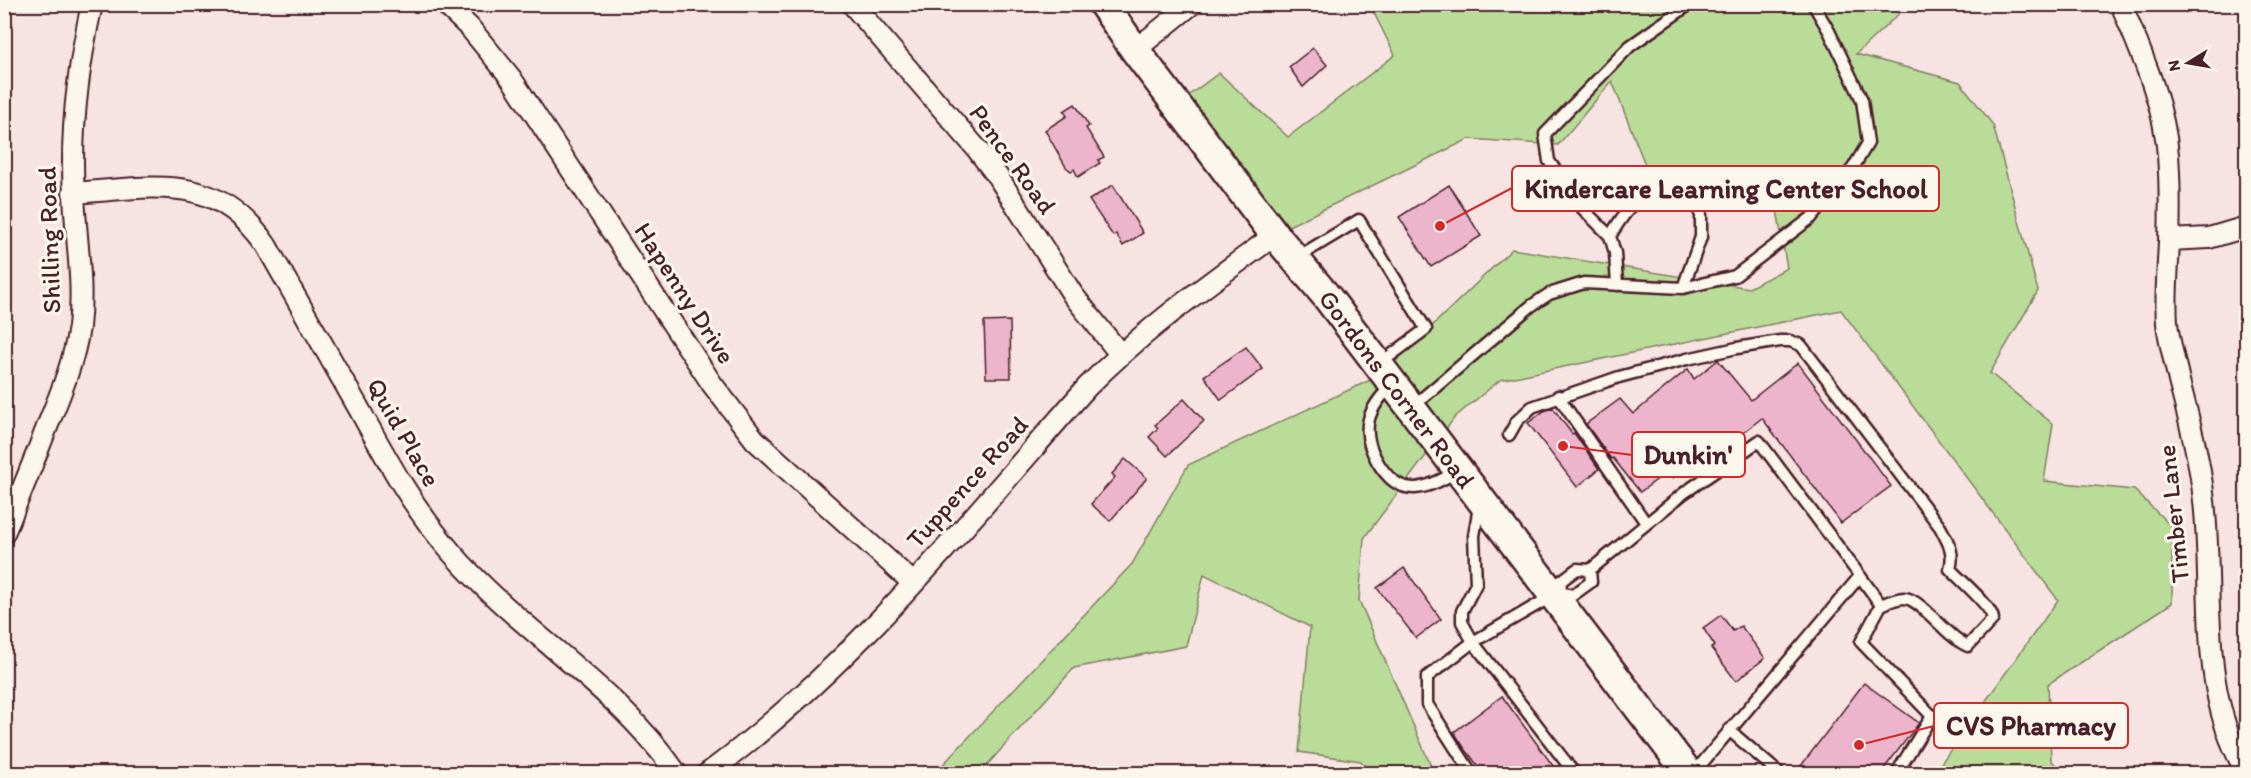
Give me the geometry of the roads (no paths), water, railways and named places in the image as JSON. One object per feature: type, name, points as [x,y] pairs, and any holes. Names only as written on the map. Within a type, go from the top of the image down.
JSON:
[{"type":"street","name":"Shilling Road","points":[[4,533],[72,363],[76,339],[81,294],[74,193],[73,136],[82,50],[92,4]]},
{"type":"street","name":"Hapenny Drive","points":[[445,4],[477,36],[511,78],[711,384],[755,440],[913,583]]},
{"type":"street","name":"Pence Road","points":[[852,4],[977,149],[998,177],[1073,295],[1120,354]]},
{"type":"street","name":"Gordons Corner Road","points":[[1103,4],[1135,50],[1275,235],[1296,258],[1557,593],[1691,774]]},
{"type":"street","points":[[1135,50],[1192,4]]},
{"type":"street","name":"Timber Lane","points":[[2121,4],[2147,67],[2163,125],[2168,155],[2169,240],[2166,288],[2168,324],[2195,447],[2204,501],[2211,648],[2216,686],[2225,723],[2247,771]]},
{"type":"street","name":"Quid Place","points":[[74,193],[159,187],[186,189],[220,201],[246,220],[266,245],[396,475],[432,528],[481,583],[640,726],[677,774]]},
{"type":"street","points":[[2169,240],[2209,238],[2247,227]]},
{"type":"street","name":"Tuppence Road","points":[[707,774],[742,748],[804,695],[888,612],[1120,354],[1152,327],[1275,235]]},
{"type":"lane","points":[[1617,285],[1615,253],[1610,236],[1581,207],[1549,161],[1545,134],[1630,45],[1690,4]]},
{"type":"lane","points":[[1411,408],[1531,306],[1549,294],[1584,283],[1683,288],[1735,276],[1811,218],[1853,168],[1868,143],[1862,100],[1829,31],[1813,4]]},
{"type":"lane","points":[[1610,236],[1631,206],[1674,193],[1691,195],[1701,215],[1701,237],[1683,288]]},
{"type":"lane","points":[[1296,258],[1359,220],[1426,329],[1386,374],[1367,427],[1369,446],[1388,477],[1400,486],[1423,487],[1438,482],[1459,470]]},
{"type":"lane","points":[[1509,435],[1517,421],[1532,407],[1558,396],[1619,377],[1697,357],[1780,341],[1790,341],[1801,345],[1940,527],[1952,550],[1953,559],[1950,569],[1992,614],[1993,619],[1968,646],[1954,638],[1910,599],[1903,598],[1881,605],[1861,642],[1932,716],[1896,774]]},
{"type":"lane","points":[[1558,396],[1646,523]]},
{"type":"lane","points":[[1557,593],[1561,581],[1577,569],[1590,570],[1646,523],[1759,441],[1881,605]]},
{"type":"lane","points":[[1481,498],[1474,536],[1476,584],[1462,611],[1462,622],[1473,642],[1575,774]]},
{"type":"lane","points":[[1472,774],[1427,704],[1427,677],[1473,642],[1557,593],[1573,595],[1591,582],[1590,570]]},
{"type":"lane","points":[[1691,774],[1860,576]]},
{"type":"lane","points":[[1729,730],[1780,774]]},
{"type":"place","name":"Kindercare Learning Center School","points":[[1440,226]]},
{"type":"place","name":"Dunkin'","points":[[1563,446]]},
{"type":"place","name":"CVS Pharmacy","points":[[1859,745]]}]
